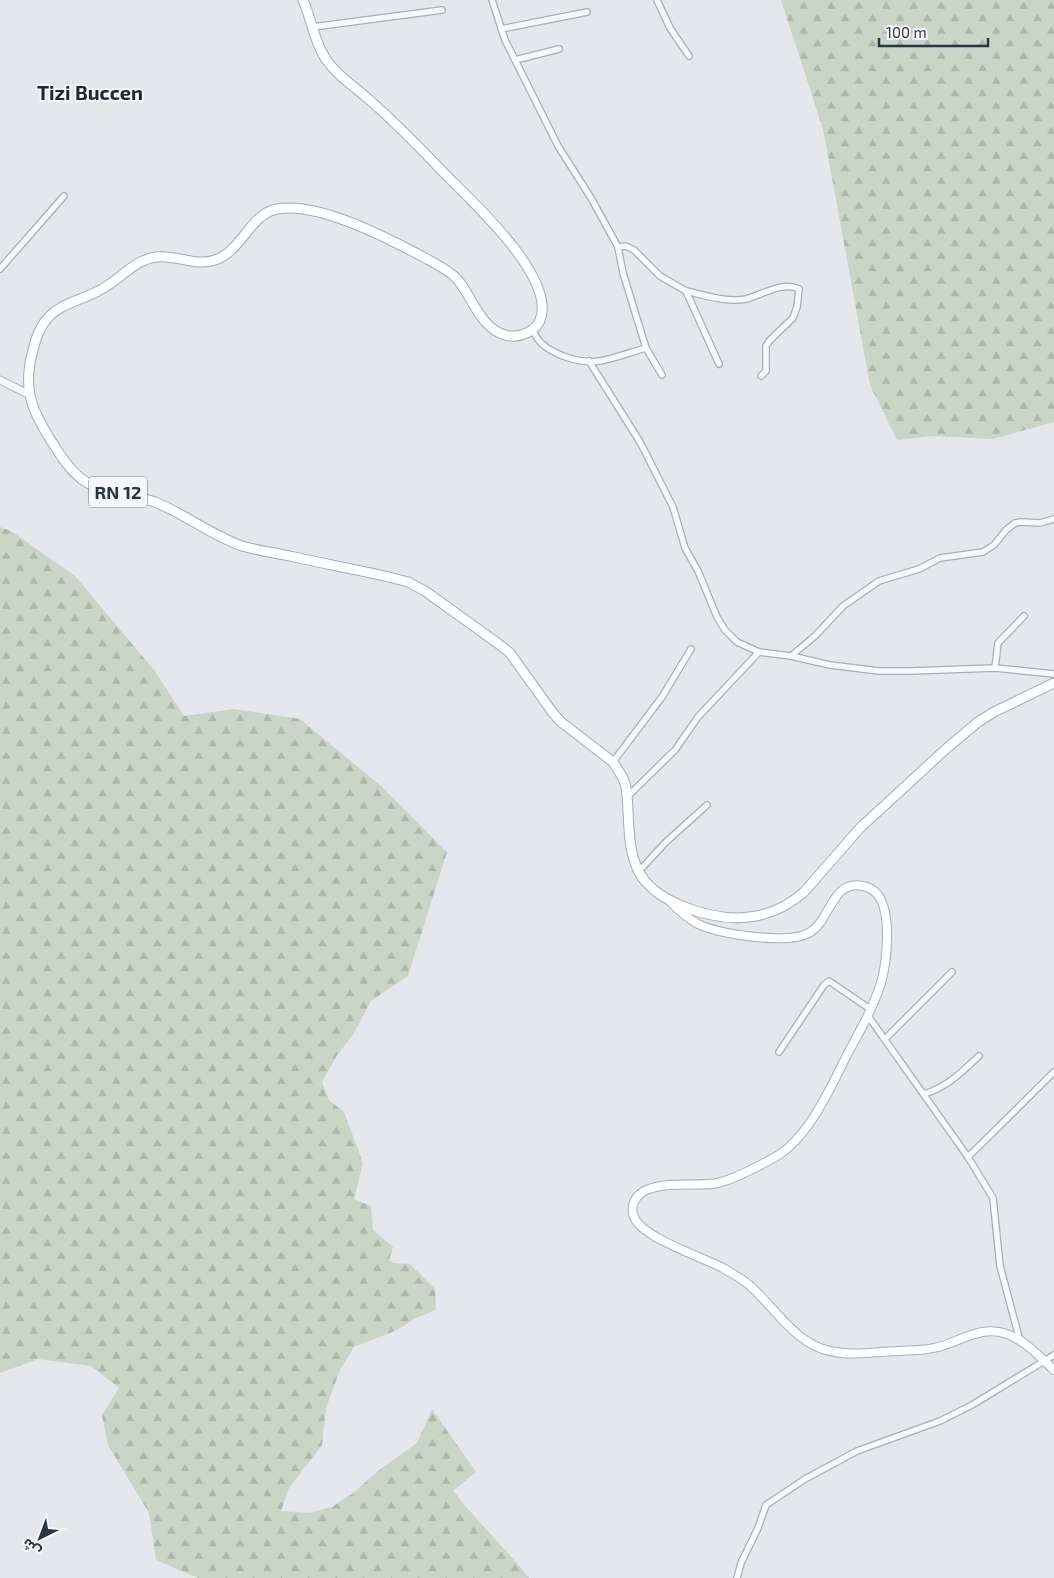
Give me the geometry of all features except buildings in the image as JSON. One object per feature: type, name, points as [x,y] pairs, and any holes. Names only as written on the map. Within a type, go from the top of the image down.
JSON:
[{"type":"main road","points":[[303,0],[325,58],[427,155],[496,226],[517,252],[540,293],[541,321],[532,330]]},
{"type":"main road","name":"RN 12","points":[[532,330],[522,335],[504,335],[490,326],[473,305],[456,278],[399,244],[341,219],[290,208],[275,209],[265,213],[231,252],[218,260],[205,263],[169,257],[148,259],[128,270],[101,290],[60,307],[46,320],[37,336],[30,363],[28,394],[34,410],[56,450],[84,481],[101,488],[160,504],[203,528],[246,547],[408,582],[425,591],[496,642],[510,654],[553,713],[613,762],[623,778],[627,797],[632,857],[650,886],[670,901],[714,916],[735,918],[758,916],[788,904],[804,892],[874,814],[978,722],[994,712],[1054,683]]},
{"type":"main road","points":[[670,901],[687,917],[698,924],[762,938],[782,938],[802,936],[811,932],[819,924],[838,892],[843,888],[858,885],[868,888],[880,898],[885,916],[886,957],[882,980],[869,1012],[823,1100],[804,1130],[793,1143],[779,1155],[721,1182],[704,1185],[667,1185],[646,1190],[639,1194],[632,1210],[635,1219],[642,1228],[655,1237],[726,1270],[747,1283],[795,1332],[813,1345],[828,1351],[851,1354],[922,1349],[938,1347],[968,1335],[988,1331],[1007,1334],[1028,1345],[1054,1370]]},
{"type":"street","points":[[492,0],[516,60],[558,146],[591,198],[618,247],[623,273],[646,348],[662,375]]},
{"type":"street","points":[[657,0],[670,28],[689,56]]},
{"type":"street","points":[[313,27],[442,10]]},
{"type":"street","points":[[502,29],[587,12]]},
{"type":"street","points":[[516,60],[559,49]]},
{"type":"street","points":[[0,269],[64,196]]},
{"type":"street","points":[[618,247],[626,246],[634,250],[660,276],[686,291],[728,299],[745,299],[759,293],[785,287],[793,286],[799,289],[797,308],[793,318],[766,346],[766,371],[761,376]]},
{"type":"street","points":[[686,291],[719,364]]},
{"type":"street","points":[[532,330],[540,342],[552,350],[573,358],[589,361],[599,361],[646,348]]},
{"type":"street","points":[[589,361],[640,442],[673,507],[685,548],[698,572],[720,625],[737,642],[759,652],[791,656],[830,665],[879,671],[995,668],[1054,674]]},
{"type":"street","points":[[0,380],[28,394]]},
{"type":"street","points":[[791,656],[815,636],[843,606],[879,581],[919,569],[940,558],[983,552],[994,545],[1006,530],[1015,523],[1040,523],[1054,519]]},
{"type":"street","points":[[995,668],[998,643],[1024,616]]},
{"type":"street","points":[[613,762],[662,697],[691,650]]},
{"type":"street","points":[[627,797],[675,750],[698,717],[759,652]]},
{"type":"street","points":[[639,871],[666,842],[707,804]]},
{"type":"street","points":[[885,1039],[952,972]]},
{"type":"street","points":[[779,1052],[824,985],[829,981],[869,1012],[885,1039],[968,1157],[993,1198],[1000,1266],[1020,1341]]},
{"type":"street","points":[[924,1094],[943,1086],[979,1056]]},
{"type":"street","points":[[968,1157],[1054,1072]]},
{"type":"street","points":[[737,1578],[741,1563],[758,1528],[766,1505],[836,1461],[857,1451],[940,1421],[972,1405],[1054,1355]]},
{"type":"green space","points":[[781,0],[1054,0],[1054,422],[993,439],[933,436],[897,440],[870,385],[823,129]]},
{"type":"green space","points":[[0,527],[11,531],[75,576],[154,670],[184,716],[234,709],[300,719],[381,786],[447,852],[408,976],[371,1001],[354,1033],[336,1057],[322,1082],[329,1100],[344,1112],[363,1163],[354,1199],[371,1206],[373,1230],[393,1247],[389,1260],[394,1263],[410,1264],[435,1289],[436,1310],[416,1318],[397,1330],[354,1347],[340,1370],[326,1408],[322,1445],[289,1488],[281,1511],[309,1513],[332,1507],[353,1493],[378,1471],[417,1443],[432,1409],[476,1472],[453,1491],[529,1578],[198,1578],[156,1560],[149,1513],[108,1445],[102,1415],[119,1388],[91,1366],[38,1359],[0,1373]]},
{"type":"district","name":"Tizi Buccen","points":[[90,92]]}]
